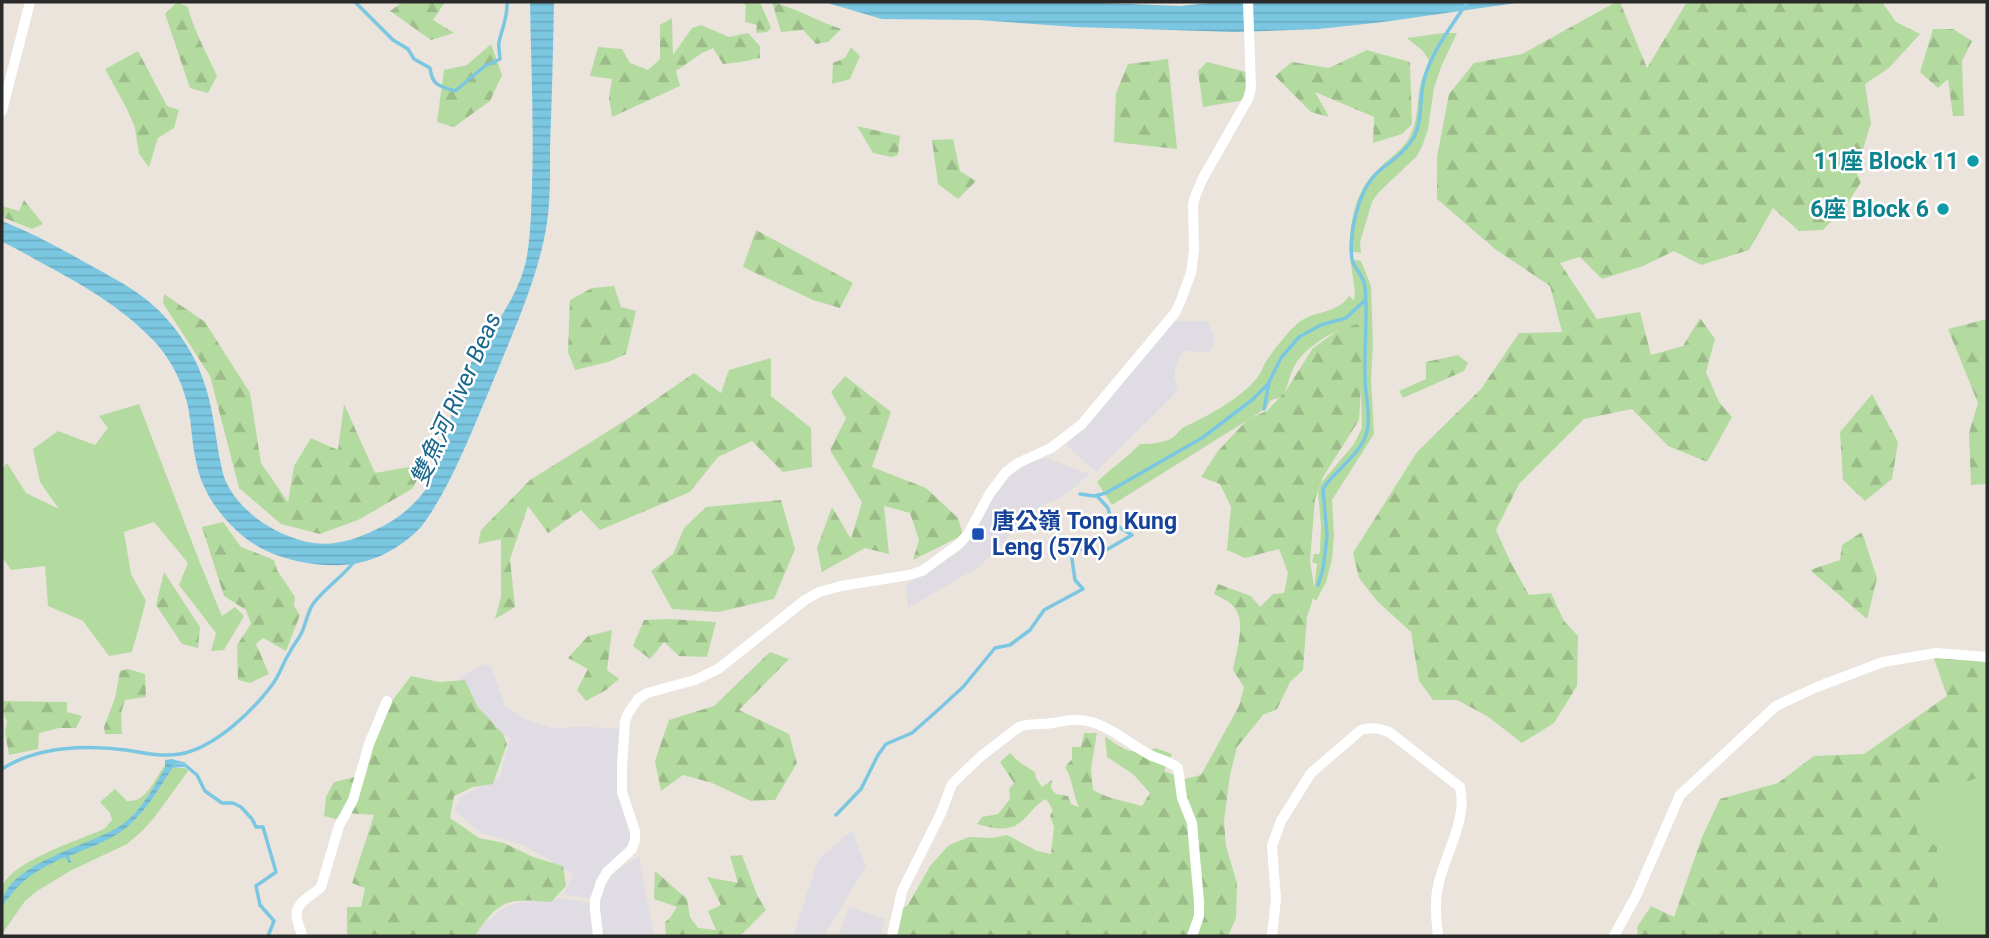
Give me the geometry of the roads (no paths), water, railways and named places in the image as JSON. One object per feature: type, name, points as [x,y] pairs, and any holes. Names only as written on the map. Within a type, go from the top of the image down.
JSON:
[{"type":"street","points":[[2,111],[30,2]]},
{"type":"street","points":[[598,936],[595,909],[601,882],[607,872],[632,849],[635,840],[635,831],[622,792],[622,765],[625,721],[638,699],[647,693],[695,680],[718,669],[805,600],[819,592],[909,575],[922,570],[959,544],[968,534],[989,493],[1006,472],[1018,463],[1051,448],[1082,424],[1175,313],[1191,272],[1196,194],[1248,99],[1251,88],[1248,2]]},
{"type":"street","points":[[1614,936],[1636,896],[1680,795],[1776,706],[1883,662],[1936,653],[1987,657]]},
{"type":"street","points":[[302,936],[296,917],[297,910],[307,897],[321,887],[340,826],[353,800],[369,744],[387,701]]},
{"type":"street","points":[[892,936],[902,891],[952,785],[980,757],[1019,727],[1026,724],[1082,720],[1102,726],[1148,754],[1178,768],[1182,797],[1192,823],[1199,902],[1199,916],[1192,936]]},
{"type":"street","points":[[1272,936],[1276,899],[1272,846],[1281,821],[1311,773],[1361,730],[1370,728],[1389,732],[1460,787],[1461,812],[1439,882],[1435,905],[1438,936]]},
{"type":"water","name":"雙魚河 River Beas","points":[[530,2],[554,2],[550,193],[546,228],[534,278],[520,316],[454,470],[419,529],[404,542],[380,556],[355,564],[328,565],[292,560],[262,549],[229,523],[206,490],[198,471],[183,391],[163,352],[140,327],[98,296],[2,242],[2,221],[46,241],[123,283],[154,306],[173,326],[202,375],[224,477],[230,490],[249,512],[287,536],[314,543],[338,543],[368,533],[408,509],[433,478],[443,453],[461,382],[506,308],[526,261],[532,187]]},
{"type":"water","points":[[824,2],[1078,2],[1180,6],[1220,2],[1523,2],[1319,29],[1235,32],[1076,27],[978,20],[882,19]]},
{"type":"water","points":[[165,760],[187,763],[175,764],[150,801],[128,826],[107,840],[69,856],[71,862],[65,857],[37,872],[16,889],[2,907],[6,892],[17,878],[33,867],[110,832],[130,819],[165,768]]},
{"type":"waterway","points":[[355,2],[393,40],[408,49],[414,59],[430,68],[438,84],[455,91],[485,66],[500,59],[499,44],[507,2]]},
{"type":"waterway","points":[[1318,585],[1327,536],[1323,489],[1360,447],[1368,426],[1365,287],[1353,263],[1351,251],[1356,213],[1371,180],[1401,153],[1414,137],[1419,124],[1427,69],[1467,2]]},
{"type":"waterway","points":[[1080,494],[1094,496],[1106,493],[1202,438],[1252,400],[1268,384],[1281,358],[1299,337],[1321,325],[1346,318],[1364,301]]},
{"type":"waterway","points":[[1264,409],[1269,383]]},
{"type":"waterway","points":[[836,815],[861,789],[886,744],[912,733],[963,687],[995,648],[1010,645],[1030,630],[1044,610],[1083,589],[1075,580],[1071,552],[1080,549],[1101,553],[1132,535],[1112,523],[1108,508],[1097,496]]},
{"type":"waterway","points":[[2,769],[16,761],[62,749],[111,748],[153,754],[180,754],[219,737],[243,717],[275,681],[301,634],[313,604],[354,562]]},
{"type":"waterway","points":[[172,764],[185,765],[197,775],[205,791],[222,803],[233,803],[241,807],[256,827],[263,827],[276,872],[256,886],[260,905],[274,921],[268,936]]},
{"type":"place","name":"11座 Block 11","points":[[1973,161]]},
{"type":"place","name":"6座 Block 6","points":[[1943,209]]},
{"type":"place","name":"唐公嶺 Tong Kung Leng (57K)","points":[[978,534]]}]
